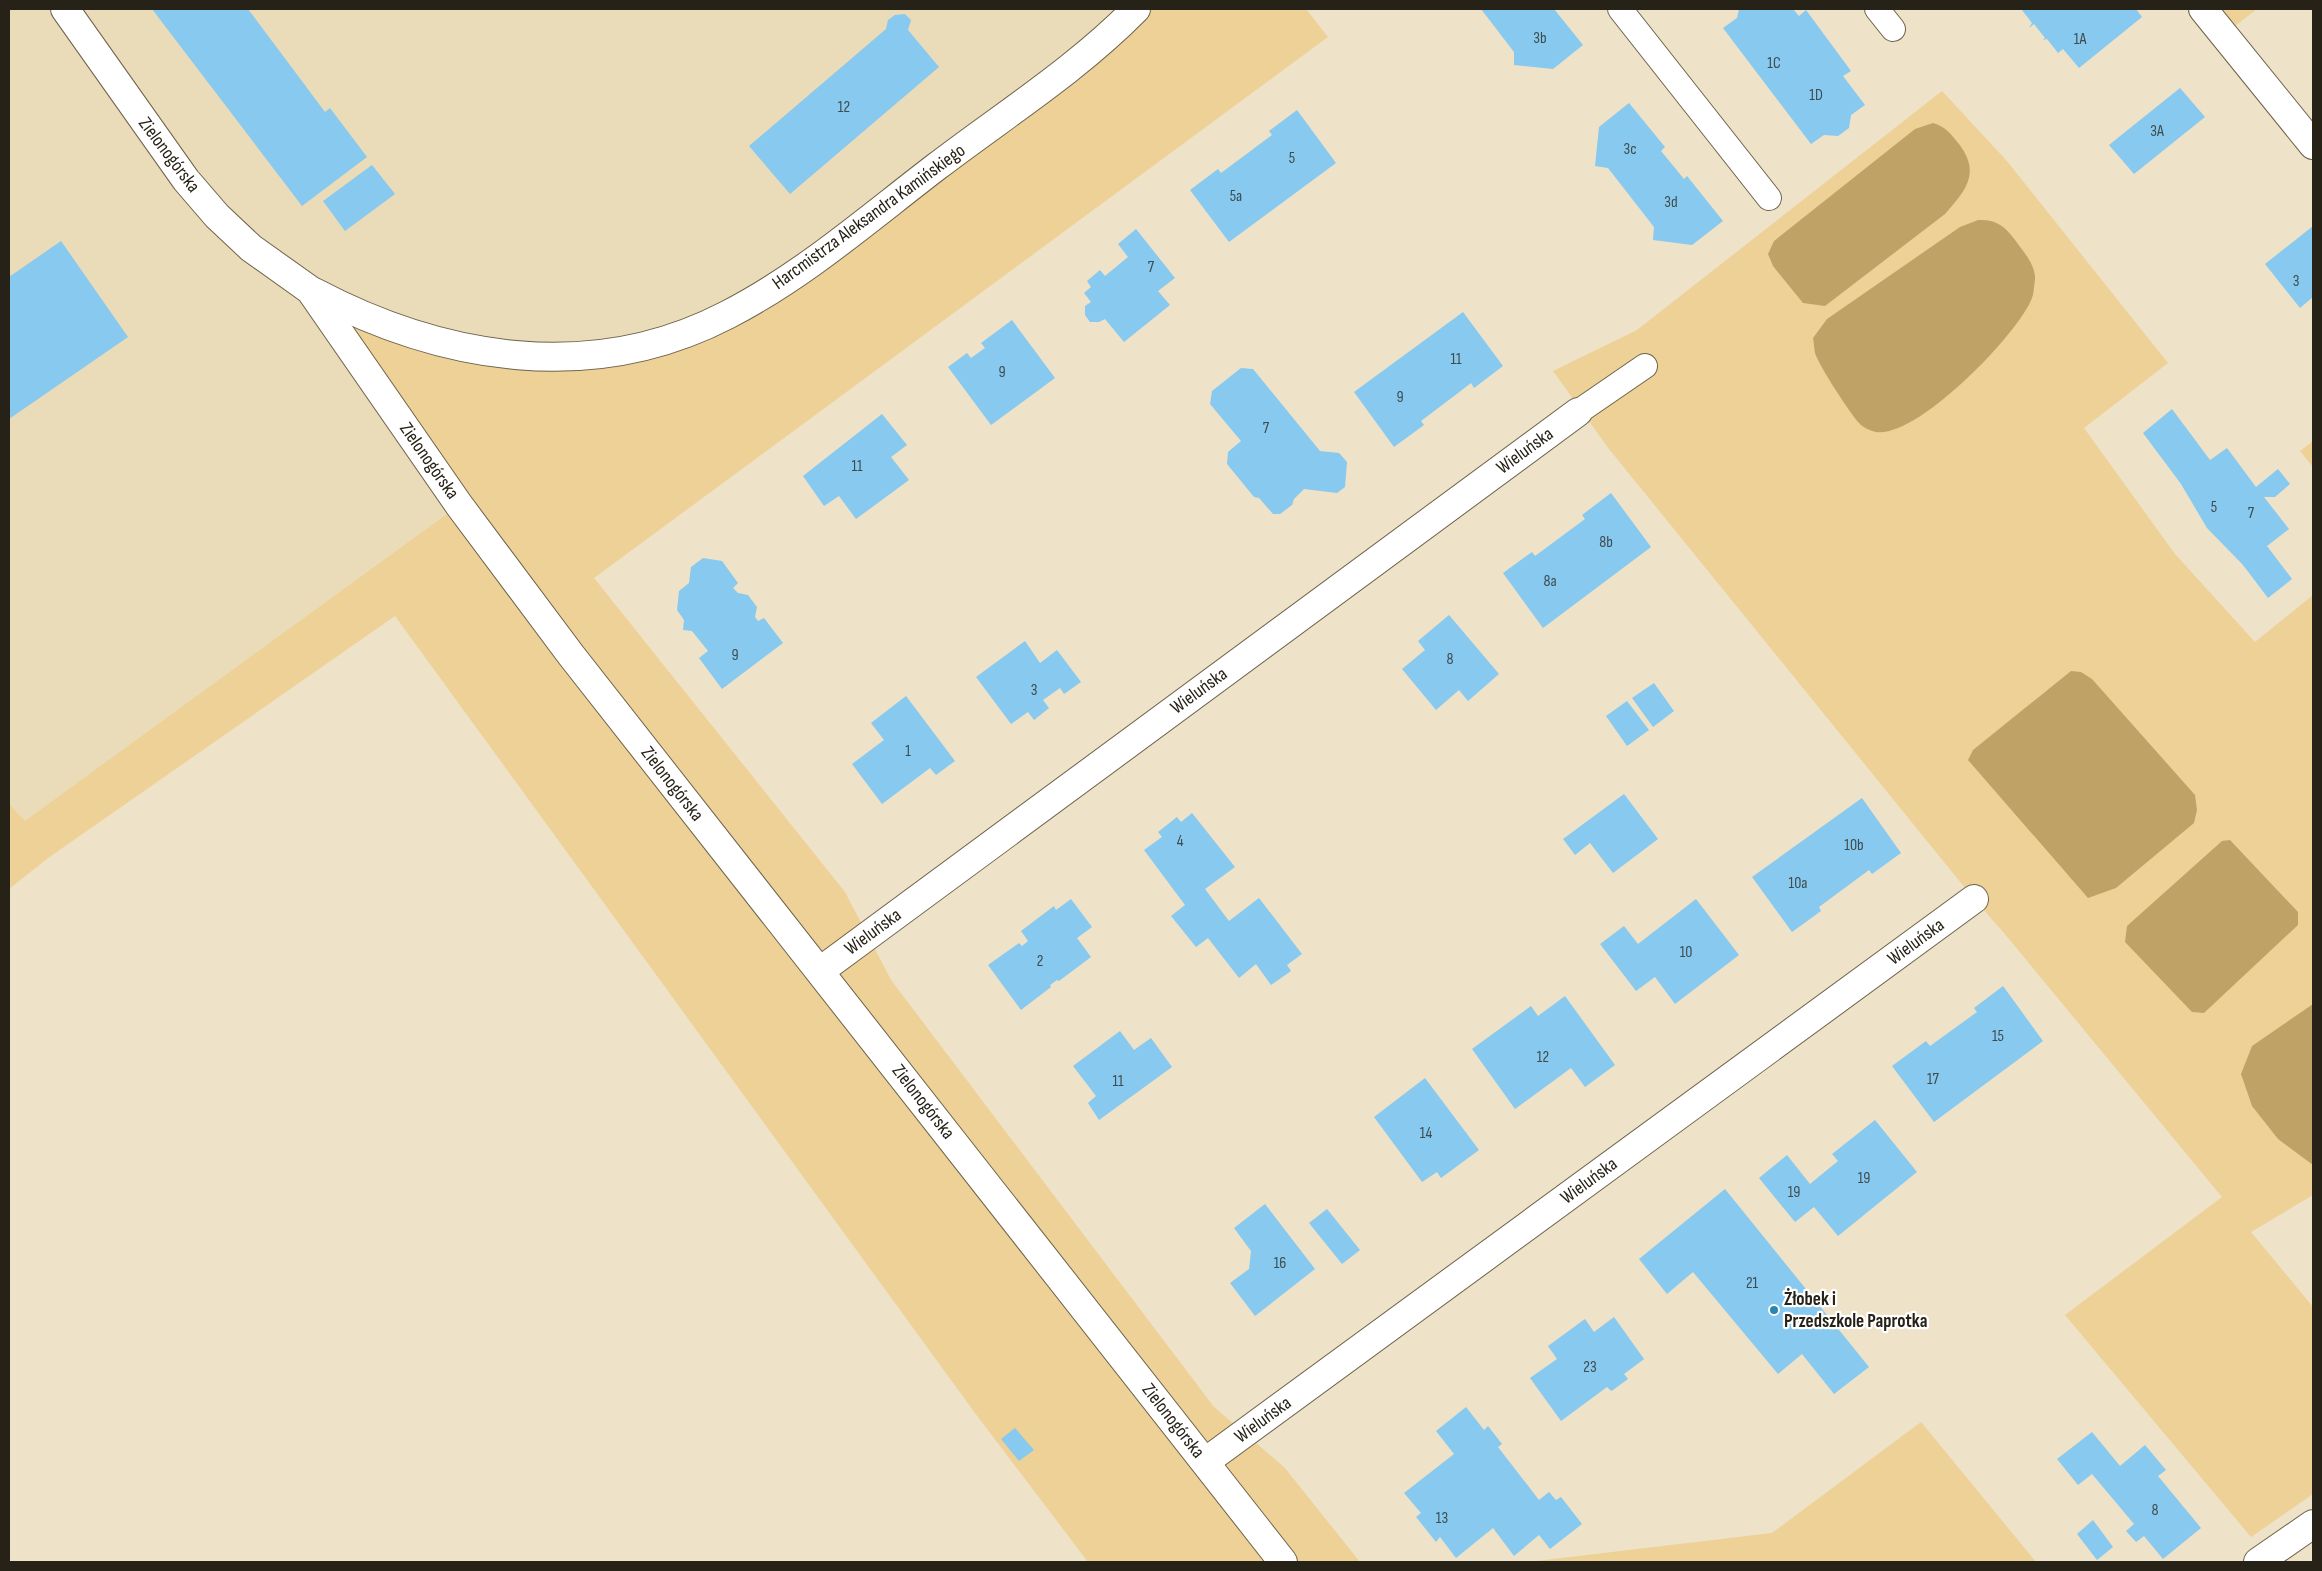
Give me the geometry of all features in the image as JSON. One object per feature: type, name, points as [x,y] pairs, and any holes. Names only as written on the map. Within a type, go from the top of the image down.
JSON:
[{"type":"street","name":"Zielonogórska","points":[[65,9],[186,180],[217,216],[251,248],[310,290],[459,505],[566,648],[1283,1562]]},
{"type":"street","name":"Harcmistrza Aleksandra Kamińskiego","points":[[310,290],[354,313],[400,331],[457,347],[508,355],[547,357],[595,355],[634,349],[678,337],[728,315],[789,279],[855,231],[936,167],[1064,73],[1109,37],[1136,9]]},
{"type":"street","points":[[2203,9],[2313,145]]},
{"type":"street","name":"Wieluńska","points":[[820,971],[1578,412]]},
{"type":"street","name":"Wieluńska","points":[[1205,1462],[1974,899]]},
{"type":"street","points":[[2258,1562],[2313,1524]]},
{"type":"lane","points":[[1620,9],[1769,198]]},
{"type":"lane","points":[[1877,9],[1893,29]]},
{"type":"lane","points":[[1578,412],[1646,366]]},
{"type":"shaded area","points":[[9,9],[1136,9],[25,822],[9,804]]},
{"type":"shaded area","points":[[1136,9],[1306,9],[1328,37],[594,578],[845,892],[891,980],[1214,1407],[1284,1467],[1360,1562],[1088,1562],[975,1413],[395,616],[48,858],[9,889],[9,804],[25,821],[459,505],[310,290],[354,313],[547,357],[727,315]]},
{"type":"shaded area","points":[[2221,9],[2257,9],[2235,26]]},
{"type":"shaded area","points":[[1942,91],[2006,160],[2168,363],[2084,428],[2175,554],[2255,642],[2313,595],[2313,1195],[2251,1232],[2313,1307],[2313,1494],[2251,1537],[2065,1315],[2222,1197],[1974,899],[1609,449],[1553,371],[1637,330]]},
{"type":"shaded area","points":[[1933,123],[1945,129],[1966,154],[1970,173],[1968,181],[1959,197],[1945,214],[1825,306],[1803,303],[1773,266],[1768,254],[1774,241],[1915,129]]},
{"type":"shaded area","points":[[1978,220],[1995,222],[2004,227],[2031,264],[2035,274],[2034,291],[2023,315],[1987,359],[1964,382],[1939,402],[1915,419],[1894,430],[1876,432],[1867,429],[1855,418],[1828,378],[1815,353],[1813,338],[1827,319],[1960,227]]},
{"type":"shaded area","points":[[2313,441],[2313,467],[2300,451]]},
{"type":"shaded area","points":[[2071,671],[2081,672],[2092,679],[2195,795],[2197,810],[2194,823],[2116,888],[2088,898],[1968,760],[1973,750]]},
{"type":"shaded area","points":[[2230,840],[2298,912],[2298,925],[2204,1013],[2192,1012],[2125,942],[2127,926],[2222,841]]},
{"type":"shaded area","points":[[2313,1004],[2313,1165],[2278,1139],[2252,1106],[2241,1074],[2252,1046]]},
{"type":"shaded area","points":[[1921,1422],[2036,1562],[1528,1562],[1772,1533]]},
{"type":"building","points":[[152,9],[248,9],[325,112],[330,108],[367,157],[302,206]]},
{"type":"building","points":[[1481,9],[1554,9],[1583,45],[1553,69],[1514,65],[1514,52]]},
{"type":"building","points":[[1739,9],[1793,9],[1799,16],[1806,10],[1851,71],[1843,76],[1865,105],[1851,115],[1849,128],[1838,136],[1824,135],[1811,144],[1723,28],[1737,18]]},
{"type":"building","points":[[2136,9],[2142,17],[2079,68],[2063,49],[2058,53],[2047,39],[2043,40],[2045,38],[2034,24],[2029,28],[2032,23],[2022,10]]},
{"type":"building","points":[[905,14],[911,20],[908,30],[939,67],[790,194],[749,146],[886,29],[888,20],[895,15]]},
{"type":"building","points":[[2180,88],[2205,117],[2134,174],[2109,145]]},
{"type":"building","points":[[1629,103],[1665,147],[1661,151],[1684,179],[1687,176],[1723,221],[1692,245],[1653,240],[1654,227],[1608,168],[1595,166],[1599,127]]},
{"type":"building","points":[[1297,110],[1336,163],[1229,242],[1190,190],[1218,169],[1221,173],[1272,135],[1269,131]]},
{"type":"building","points":[[372,165],[395,194],[345,231],[323,201]]},
{"type":"building","points":[[2313,226],[2313,297],[2300,308],[2265,264]]},
{"type":"building","points":[[1136,229],[1175,278],[1158,291],[1170,305],[1124,342],[1105,319],[1099,322],[1090,322],[1085,315],[1085,306],[1091,302],[1084,293],[1091,287],[1087,281],[1100,270],[1105,276],[1128,257],[1118,244]]},
{"type":"building","points":[[61,241],[128,337],[9,419],[9,277]]},
{"type":"building","points":[[1463,312],[1503,366],[1474,388],[1471,383],[1421,421],[1424,425],[1394,447],[1354,392]]},
{"type":"building","points":[[1012,320],[1055,378],[991,425],[948,367],[967,353],[971,358],[985,348],[981,343]]},
{"type":"building","points":[[1241,368],[1253,369],[1320,451],[1339,453],[1347,462],[1345,487],[1337,493],[1304,489],[1294,499],[1292,505],[1280,514],[1273,514],[1259,498],[1254,497],[1227,464],[1228,452],[1241,441],[1210,404],[1212,391]]},
{"type":"building","points":[[2172,409],[2210,460],[2227,448],[2256,487],[2278,469],[2290,484],[2275,497],[2264,497],[2289,529],[2267,546],[2292,579],[2268,598],[2243,565],[2207,528],[2181,484],[2143,433]]},
{"type":"building","points":[[882,414],[907,445],[891,457],[909,480],[856,519],[839,496],[824,506],[803,476]]},
{"type":"building","points":[[1611,493],[1651,547],[1543,628],[1503,573],[1532,552],[1535,556],[1585,519],[1582,515]]},
{"type":"building","points":[[703,558],[722,561],[738,583],[733,588],[738,593],[748,595],[757,607],[755,617],[758,621],[764,618],[783,643],[722,689],[699,658],[708,651],[692,631],[683,630],[684,620],[677,610],[679,591],[689,583],[691,567]]},
{"type":"building","points":[[1449,615],[1499,674],[1468,701],[1459,690],[1436,710],[1402,669],[1425,650],[1418,641]]},
{"type":"building","points":[[1025,641],[1040,663],[1057,650],[1081,682],[1064,694],[1060,688],[1043,700],[1049,708],[1034,720],[1028,712],[1011,724],[976,677]]},
{"type":"building","points":[[1654,683],[1674,711],[1653,727],[1632,698]]},
{"type":"building","points":[[906,696],[955,761],[936,775],[930,768],[882,804],[852,764],[884,740],[871,723]]},
{"type":"building","points":[[1627,701],[1649,730],[1627,746],[1606,716]]},
{"type":"building","points":[[1624,794],[1658,839],[1613,873],[1590,843],[1575,855],[1563,839]]},
{"type":"building","points":[[1862,798],[1901,853],[1872,874],[1869,870],[1819,907],[1821,911],[1792,932],[1752,877]]},
{"type":"building","points":[[1192,813],[1235,867],[1205,889],[1229,921],[1259,898],[1302,954],[1287,965],[1291,971],[1271,985],[1256,964],[1239,978],[1208,938],[1196,947],[1171,916],[1185,905],[1144,850],[1162,837],[1158,832],[1177,817],[1181,822]]},
{"type":"building","points":[[1071,899],[1092,927],[1077,938],[1091,957],[1059,981],[1057,980],[1050,985],[1051,987],[1021,1010],[988,965],[1019,943],[1022,946],[1028,941],[1021,931],[1054,906],[1056,910]]},
{"type":"building","points":[[1696,899],[1739,955],[1675,1004],[1655,977],[1636,991],[1600,944],[1624,926],[1638,944]]},
{"type":"building","points":[[2003,986],[2043,1041],[1934,1122],[1892,1066],[1926,1041],[1930,1046],[1977,1012],[1974,1008]]},
{"type":"building","points":[[1565,996],[1615,1065],[1585,1087],[1571,1068],[1515,1109],[1472,1049],[1531,1006],[1538,1016]]},
{"type":"building","points":[[1120,1031],[1134,1050],[1151,1038],[1172,1067],[1099,1120],[1088,1103],[1096,1096],[1073,1066]]},
{"type":"building","points":[[1425,1078],[1479,1150],[1441,1178],[1437,1172],[1422,1182],[1374,1117]]},
{"type":"building","points":[[1875,1120],[1917,1172],[1838,1236],[1814,1207],[1795,1222],[1759,1178],[1787,1155],[1810,1184],[1838,1161],[1832,1154]]},
{"type":"building","points":[[1725,1189],[1869,1367],[1834,1394],[1802,1354],[1778,1374],[1693,1272],[1667,1294],[1639,1259]]},
{"type":"building","points":[[1265,1204],[1315,1269],[1255,1316],[1230,1283],[1249,1269],[1251,1251],[1234,1228]]},
{"type":"building","points":[[1327,1209],[1360,1250],[1342,1264],[1309,1223]]},
{"type":"building","points":[[1614,1317],[1644,1359],[1624,1374],[1628,1379],[1611,1391],[1607,1387],[1561,1421],[1530,1378],[1557,1359],[1548,1346],[1585,1319],[1594,1332]]},
{"type":"building","points":[[1466,1407],[1484,1430],[1488,1426],[1502,1444],[1498,1447],[1539,1500],[1549,1492],[1556,1500],[1561,1497],[1582,1524],[1550,1549],[1539,1535],[1514,1556],[1493,1528],[1456,1558],[1440,1537],[1436,1542],[1416,1517],[1421,1513],[1404,1493],[1454,1454],[1436,1431]]},
{"type":"building","points":[[1015,1428],[1034,1450],[1019,1461],[1001,1439]]},
{"type":"building","points":[[2092,1432],[2120,1466],[2145,1445],[2166,1470],[2158,1476],[2201,1528],[2163,1559],[2144,1536],[2136,1542],[2126,1531],[2134,1524],[2092,1474],[2078,1485],[2057,1459]]},
{"type":"building","points":[[2093,1520],[2113,1547],[2097,1560],[2077,1534]]},
{"type":"place","name":"Żłobek i Przedszkole Paprotka","points":[[1774,1310]]}]
